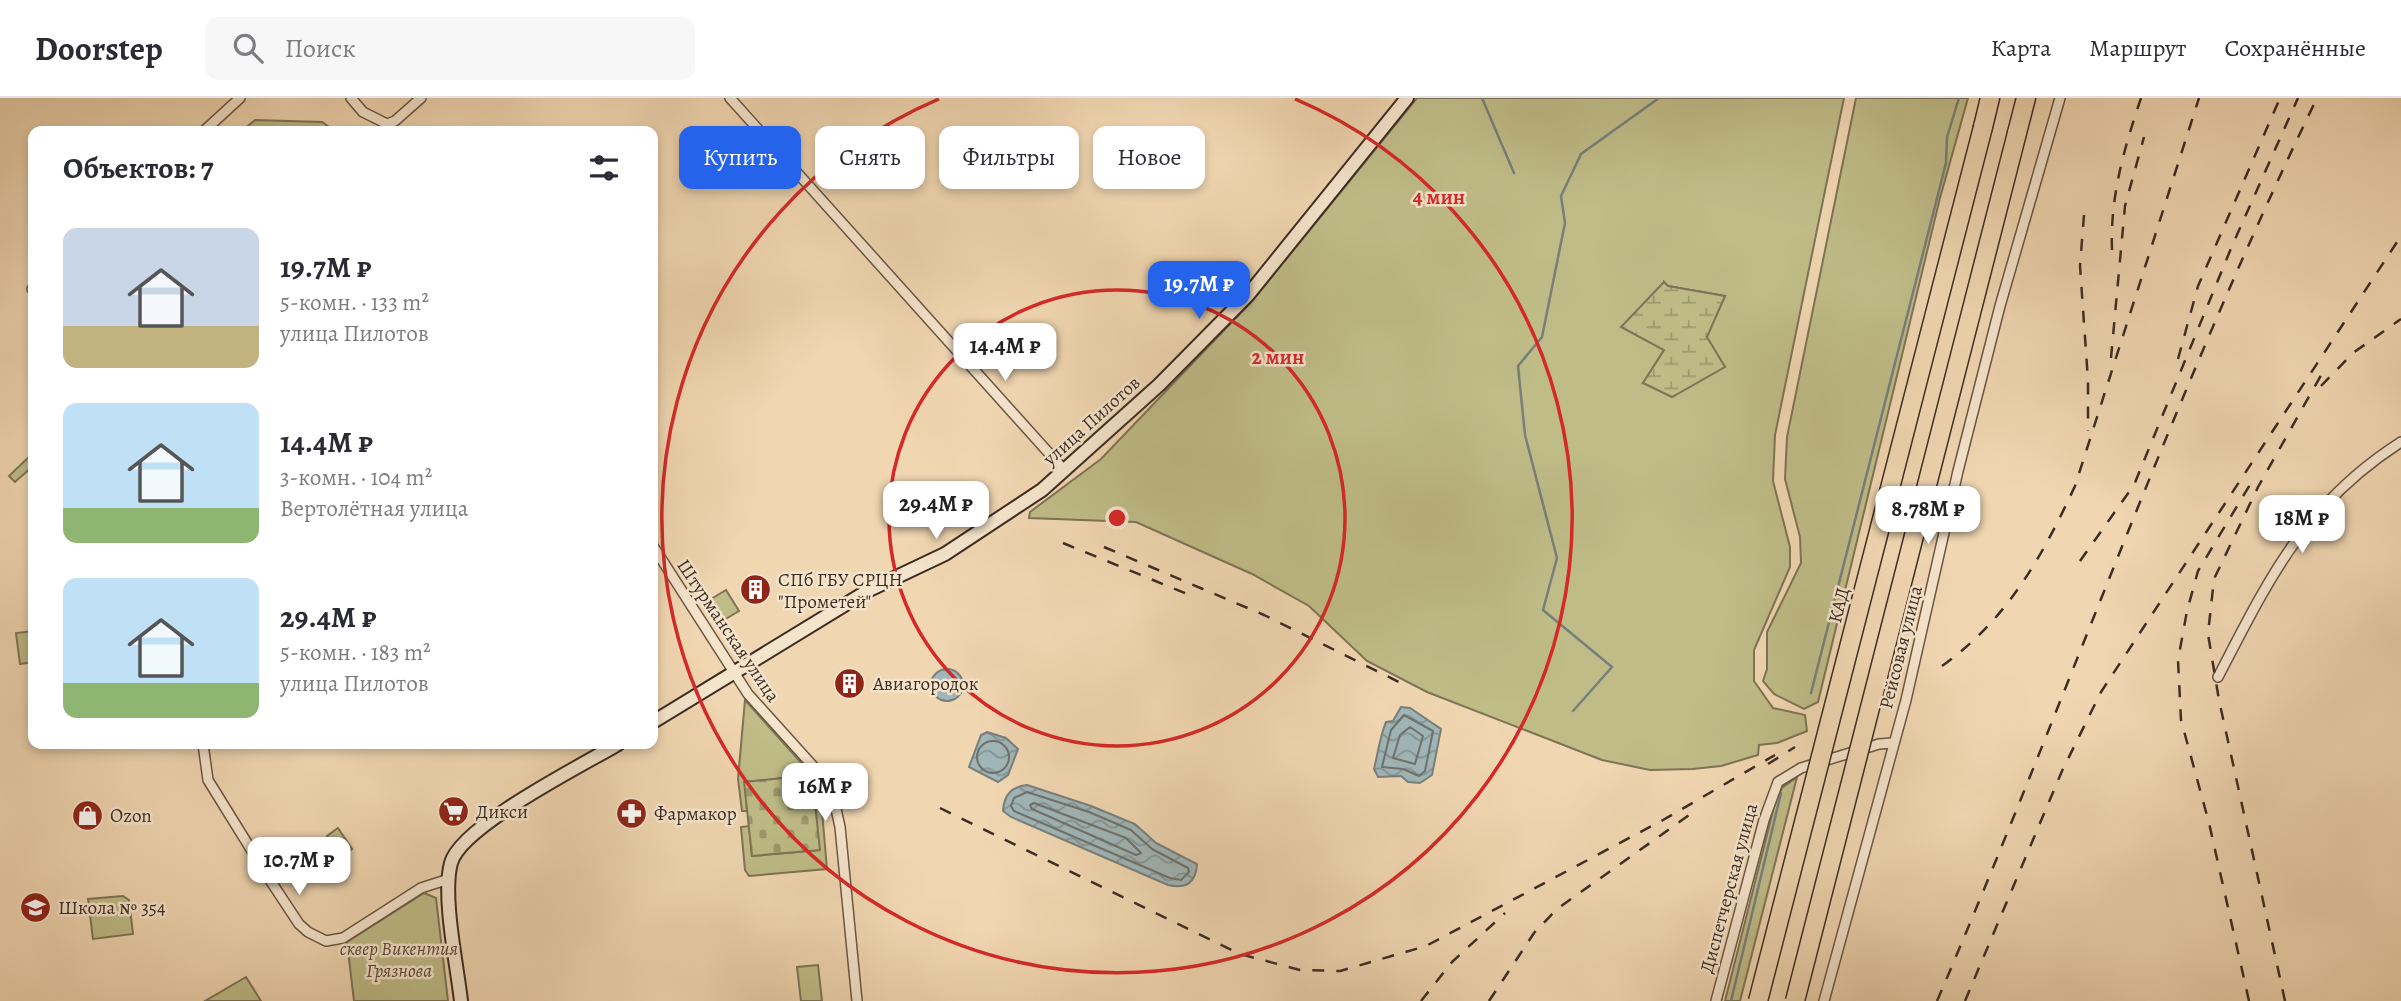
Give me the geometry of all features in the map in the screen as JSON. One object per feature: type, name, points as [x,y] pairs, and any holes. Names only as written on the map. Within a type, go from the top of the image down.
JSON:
[{"type":"highway","name":"КАД","points":[[1758,1001],[1990,98]]},
{"type":"highway","points":[[1795,1001],[2026,98]]},
{"type":"street","points":[[209,126],[240,98]]},
{"type":"street","points":[[351,98],[377,122],[387,124],[395,121],[421,98]]},
{"type":"street","points":[[730,98],[1065,471]]},
{"type":"street","name":"улица Пилотов","points":[[658,719],[870,590],[980,534],[1027,502],[1065,471],[1159,385],[1248,295],[1406,98]]},
{"type":"street","name":"Рейсовая улица","points":[[1824,1001],[1906,700],[1997,319],[2060,98]]},
{"type":"street","points":[[2218,677],[2270,578],[2290,547],[2348,479],[2401,442]]},
{"type":"street","name":"Штурманская улица","points":[[658,554],[733,673],[761,712],[824,775],[835,796],[857,1001]]},
{"type":"street","name":"Диспетчерская улица","points":[[1716,1001],[1763,820],[1778,782],[1801,768],[1879,744],[1893,743]]},
{"type":"street","points":[[204,749],[208,780],[284,902],[308,932],[326,941],[343,938],[421,888],[434,881],[449,879]]},
{"type":"street","points":[[461,1001],[449,879],[454,854],[471,834],[610,749]]},
{"type":"green space","points":[[1417,98],[1844,98],[1775,435],[1773,481],[1790,547],[1790,567],[1754,650],[1754,681],[1773,708],[1805,715],[1807,731],[1777,743],[1759,745],[1758,755],[1721,766],[1650,770],[1602,760],[1427,692],[1367,661],[1309,606],[1252,574],[1136,522],[1029,518],[1030,512],[1101,459],[1253,300]],"holes":[[[1664,282],[1668,286],[1725,296],[1706,337],[1724,367],[1643,383],[1664,350]]]},
{"type":"green space","points":[[1856,98],[1968,98],[1940,198],[1818,702],[1804,709],[1774,694],[1763,681],[1767,669],[1767,632],[1801,563],[1800,537],[1785,479],[1787,437]]},
{"type":"green space","points":[[255,120],[322,122],[328,126],[248,126]]},
{"type":"green space","points":[[1664,282],[1668,286],[1725,296],[1707,337],[1725,367],[1672,397],[1643,383],[1664,350],[1621,327]]},
{"type":"green space","points":[[28,458],[28,470],[15,482],[9,476]]},
{"type":"green space","points":[[726,590],[739,611],[724,620],[711,599]]},
{"type":"green space","points":[[28,632],[28,663],[20,664],[16,633]]},
{"type":"green space","points":[[745,700],[812,775],[745,782],[747,811],[742,811],[738,779]]},
{"type":"green space","points":[[812,775],[820,850],[752,856],[744,782]]},
{"type":"green space","points":[[1797,777],[1740,1001],[1725,1001],[1776,799],[1782,788]]},
{"type":"green space","points":[[813,784],[820,788],[827,869],[749,876],[745,870],[741,827],[749,826],[752,856],[819,850]]},
{"type":"green space","points":[[338,828],[352,849],[341,857],[327,836]]},
{"type":"green space","name":"сквер Викентия Грязнова","points":[[424,893],[436,898],[448,1001],[354,1001],[347,942]]},
{"type":"green space","points":[[123,896],[129,900],[133,934],[93,939],[88,899]]},
{"type":"green space","points":[[818,965],[822,1001],[801,1001],[797,967]]},
{"type":"green space","points":[[246,977],[261,1001],[205,1001]]},
{"type":"water","points":[[947,669],[959,673],[963,685],[959,697],[947,701],[935,697],[931,685],[935,673]]},
{"type":"water","points":[[1401,707],[1410,708],[1441,729],[1432,775],[1420,783],[1408,782],[1401,776],[1378,777],[1374,769],[1386,722],[1393,721]]},
{"type":"water","points":[[987,732],[1006,738],[1018,749],[1008,775],[998,782],[969,767],[981,735]]},
{"type":"water","points":[[1027,785],[1135,824],[1156,843],[1197,864],[1195,876],[1185,885],[1168,885],[1011,817],[1003,811],[1007,796],[1013,790]]},
{"type":"waterway","points":[[1482,98],[1514,173]]},
{"type":"waterway","points":[[1573,711],[1612,667],[1543,610],[1557,558],[1525,435],[1518,366],[1542,337],[1565,223],[1561,196],[1581,154],[1659,98]]},
{"type":"waterway","points":[[1811,693],[1946,163],[1947,137],[1959,98]]},
{"type":"waterway","points":[[1731,1001],[1781,793]]},
{"type":"railway","points":[[2112,250],[2113,211],[2119,173],[2141,98]]},
{"type":"railway","points":[[1942,666],[1965,648],[2004,608],[2036,562],[2075,486],[2199,98]]},
{"type":"railway","points":[[2178,359],[2198,286],[2280,98]]},
{"type":"railway","points":[[2080,561],[2134,485],[2232,246],[2298,98]]},
{"type":"railway","points":[[1937,1001],[2215,321],[2317,98]]},
{"type":"railway","points":[[2111,358],[2125,206],[2144,137]]},
{"type":"railway","points":[[2084,215],[2080,266],[2088,380],[2088,431]]},
{"type":"railway","points":[[1965,1001],[2062,771],[2101,692],[2401,236]]},
{"type":"railway","points":[[2321,386],[2353,353],[2401,319]]},
{"type":"railway","points":[[2285,1001],[2219,700],[2208,634],[2214,579],[2258,487],[2324,370]]},
{"type":"railway","points":[[2249,1001],[2209,823],[2181,720],[2178,660],[2198,571],[2251,483]]},
{"type":"railway","points":[[1063,543],[1192,596]]},
{"type":"railway","points":[[1104,547],[1264,615],[1405,685]]},
{"type":"railway","points":[[1768,764],[1795,747]]},
{"type":"railway","points":[[940,808],[1240,954],[1300,970],[1340,971],[1426,946],[1663,820],[1775,755]]},
{"type":"railway","points":[[1489,1001],[1534,933],[1557,909],[1692,813]]},
{"type":"railway","points":[[1421,1001],[1452,962],[1505,913]]},
{"type":"place","name":"СПб ГБУ СРЦН \"Прометей\"","points":[[755,590]]},
{"type":"place","name":"Авиагородок","points":[[850,683]]},
{"type":"place","name":"Дикси","points":[[453,811]]},
{"type":"place","name":"Фармакор","points":[[631,813]]},
{"type":"place","name":"Ozon","points":[[87,815]]},
{"type":"place","name":"Школа № 354","points":[[35,907]]}]
